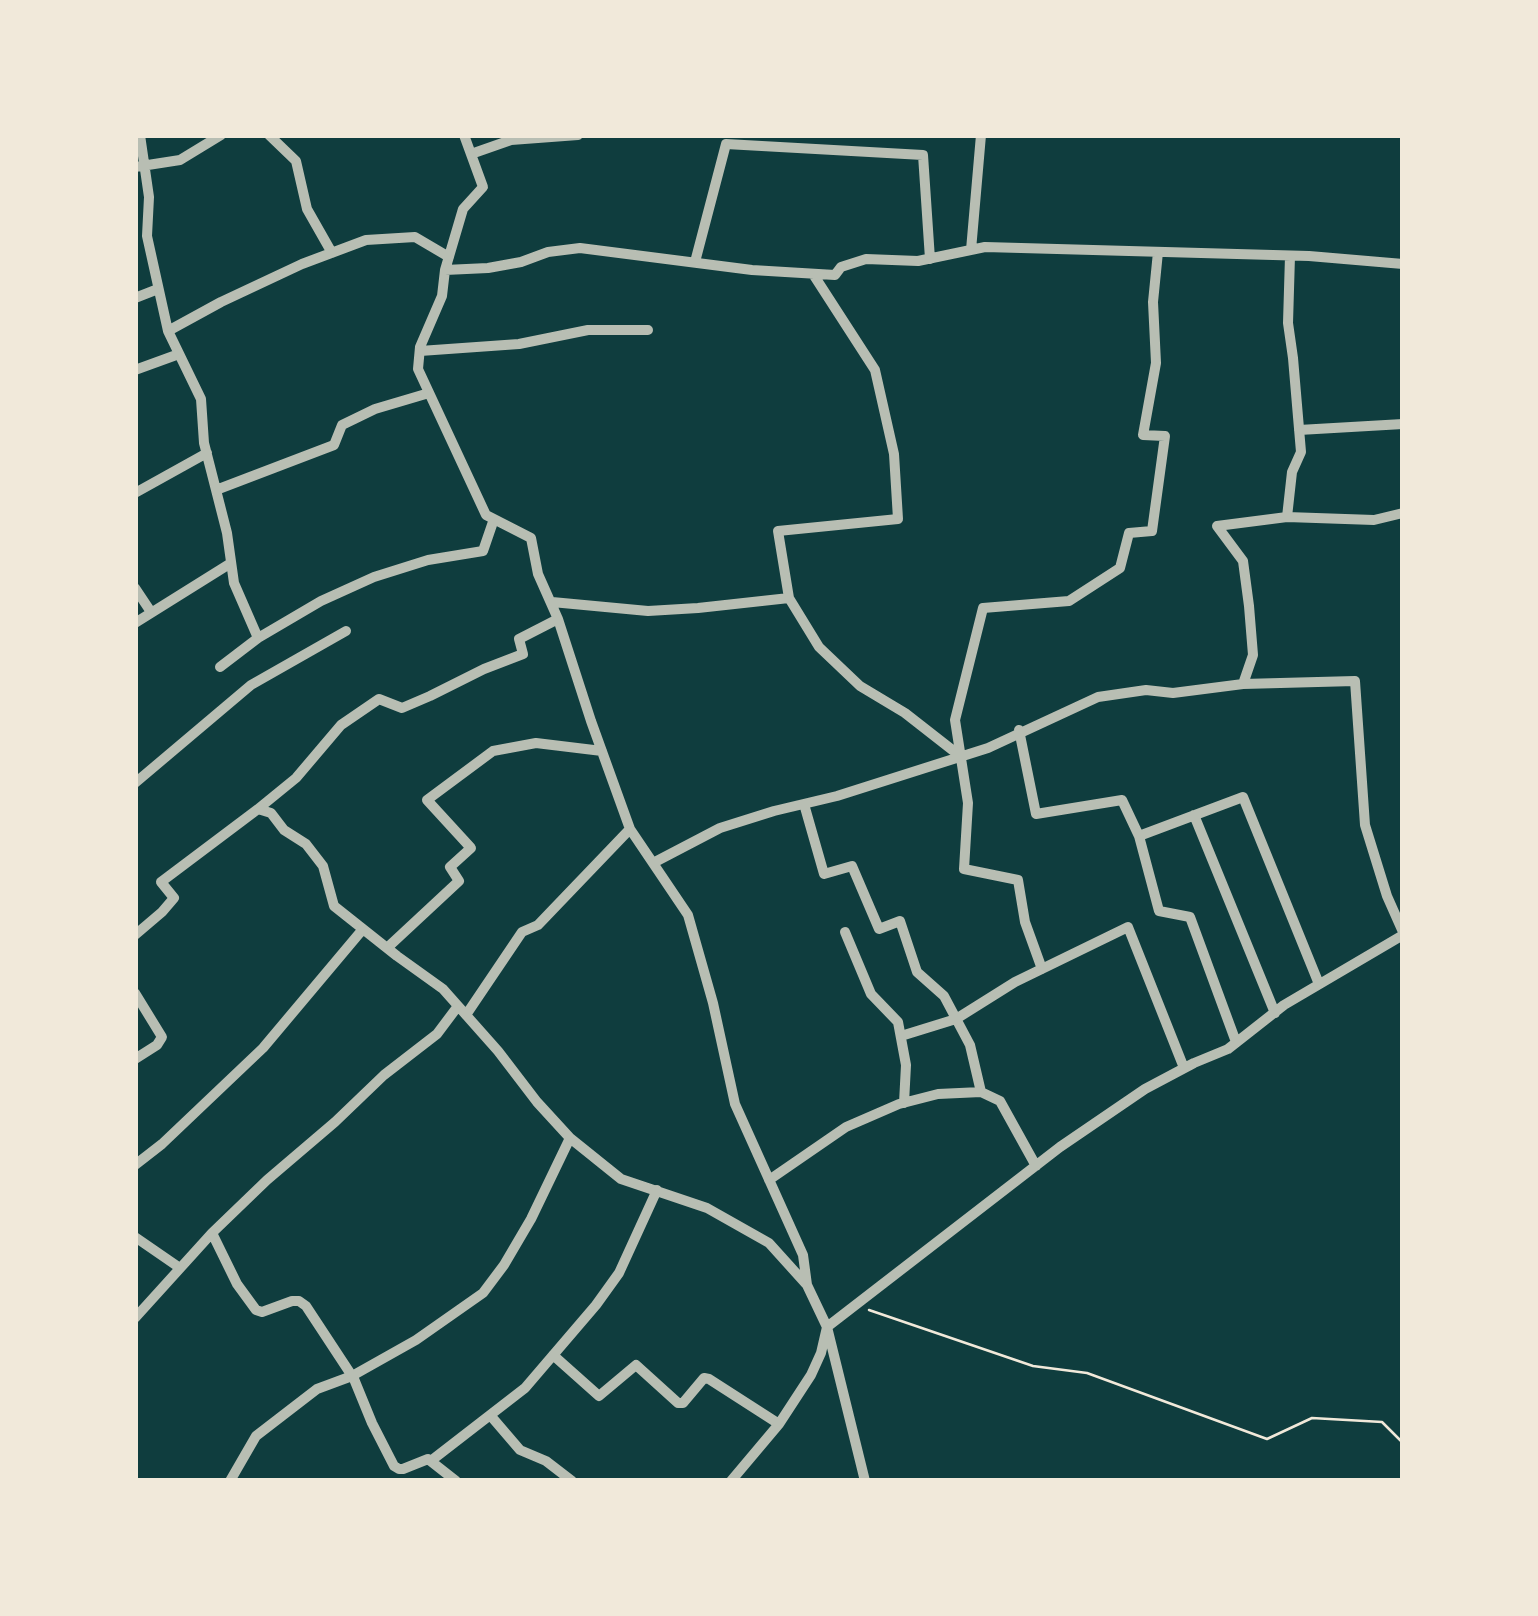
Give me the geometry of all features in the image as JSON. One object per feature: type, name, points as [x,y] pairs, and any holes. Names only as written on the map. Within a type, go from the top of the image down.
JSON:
[{"type":"street","points":[[140,135],[140,166],[149,196],[146,236],[168,331],[201,399],[207,453],[234,582],[258,638]]},
{"type":"street","points":[[140,166],[180,160],[221,135]]},
{"type":"street","points":[[269,135],[296,161],[307,209],[332,253]]},
{"type":"street","points":[[464,135],[483,187],[463,209],[445,270],[442,296],[420,351],[418,369],[486,515],[531,538],[538,574],[552,602],[630,829],[688,915],[714,1004],[735,1104],[803,1256],[807,1285]]},
{"type":"street","points":[[471,154],[511,140],[578,135]]},
{"type":"street","points":[[971,250],[981,135]]},
{"type":"street","points":[[696,262],[726,144],[923,155],[930,258]]},
{"type":"street","points":[[168,331],[302,264],[366,240],[415,237],[449,257]]},
{"type":"street","points":[[445,270],[488,268],[580,248],[752,270],[834,275],[841,267],[866,259],[918,261],[985,247],[1290,256],[1403,264]]},
{"type":"street","points":[[1042,969],[1025,922],[1018,880],[964,870],[968,803],[955,720],[983,608],[1069,602],[1120,568],[1129,533],[1152,531],[1165,436],[1143,435],[1156,363],[1154,302],[1158,252]]},
{"type":"street","points":[[1287,517],[1292,472],[1301,452],[1288,323],[1290,256]]},
{"type":"street","points":[[813,274],[875,370],[894,454],[898,519],[778,531],[789,598],[819,647],[860,686],[960,756]]},
{"type":"street","points":[[135,298],[158,288]]},
{"type":"street","points":[[420,351],[519,344],[588,330],[648,330]]},
{"type":"street","points":[[135,370],[179,354]]},
{"type":"street","points":[[216,490],[334,445],[342,425],[375,408],[429,393]]},
{"type":"street","points":[[1299,430],[1403,424]]},
{"type":"street","points":[[135,493],[207,453]]},
{"type":"street","points":[[1242,684],[1253,655],[1250,606],[1242,561],[1216,526],[1287,517],[1374,520],[1403,512]]},
{"type":"street","points":[[220,667],[258,638],[321,601],[374,577],[428,560],[483,551],[494,519]]},
{"type":"street","points":[[135,623],[232,563]]},
{"type":"street","points":[[135,588],[150,612]]},
{"type":"street","points":[[552,602],[648,611],[789,598]]},
{"type":"street","points":[[135,935],[174,898],[162,882],[296,778],[341,724],[378,699],[402,708],[523,654],[518,638],[558,619]]},
{"type":"street","points":[[135,783],[251,685],[346,631]]},
{"type":"street","points":[[653,863],[720,828],[988,748],[1098,697],[1146,690],[1173,693],[1242,684],[1354,681],[1366,825],[1403,934],[1274,1013],[1228,1049],[1145,1089],[1036,1166],[827,1327],[812,1375],[779,1424],[731,1481]]},
{"type":"street","points":[[1019,731],[1036,814],[1122,800],[1139,836],[1159,910],[1190,918],[1236,1042]]},
{"type":"street","points":[[387,948],[459,881],[450,867],[471,848],[426,800],[493,751],[536,743],[602,751]]},
{"type":"street","points":[[1139,836],[1242,797],[1320,984]]},
{"type":"street","points":[[804,804],[824,874],[852,866],[880,929],[900,921],[917,972],[944,996],[970,1045],[981,1092]]},
{"type":"street","points":[[258,809],[271,813],[284,830],[306,844],[323,866],[334,906],[443,989],[570,1138],[621,1180],[707,1208],[769,1243],[807,1285],[827,1327],[865,1481]]},
{"type":"street","points":[[1194,815],[1274,1013]]},
{"type":"street","points":[[135,1318],[212,1233],[267,1180],[384,1074],[462,1011],[522,932],[538,925],[630,829]]},
{"type":"street","points":[[901,1036],[956,1019],[1015,982],[1128,928],[1184,1068]]},
{"type":"street","points":[[135,1165],[264,1048],[363,929]]},
{"type":"street","points":[[845,932],[871,994],[898,1022],[906,1065],[904,1102]]},
{"type":"street","points":[[135,993],[162,1037],[157,1045],[135,1059]]},
{"type":"street","points":[[769,1180],[846,1127],[904,1102],[938,1094],[981,1092],[1000,1101],[1036,1166]]},
{"type":"street","points":[[230,1481],[256,1436],[317,1389],[352,1376],[416,1340],[483,1293],[531,1219],[570,1138]]},
{"type":"street","points":[[432,1460],[525,1388],[596,1305],[619,1273],[656,1190]]},
{"type":"street","points":[[212,1233],[252,1306],[262,1312],[292,1301],[306,1306],[352,1376],[394,1466],[399,1469],[424,1459],[432,1460],[456,1481]]},
{"type":"street","points":[[135,1237],[180,1268]]},
{"type":"street","points":[[553,1356],[599,1396],[636,1365],[678,1403],[704,1378],[709,1378],[779,1424]]},
{"type":"street","points":[[490,1415],[520,1450],[546,1462],[572,1481]]},
{"type":"path","points":[[855,1305],[1034,1366],[1087,1373],[1268,1439],[1312,1418],[1382,1422],[1403,1443]]}]
